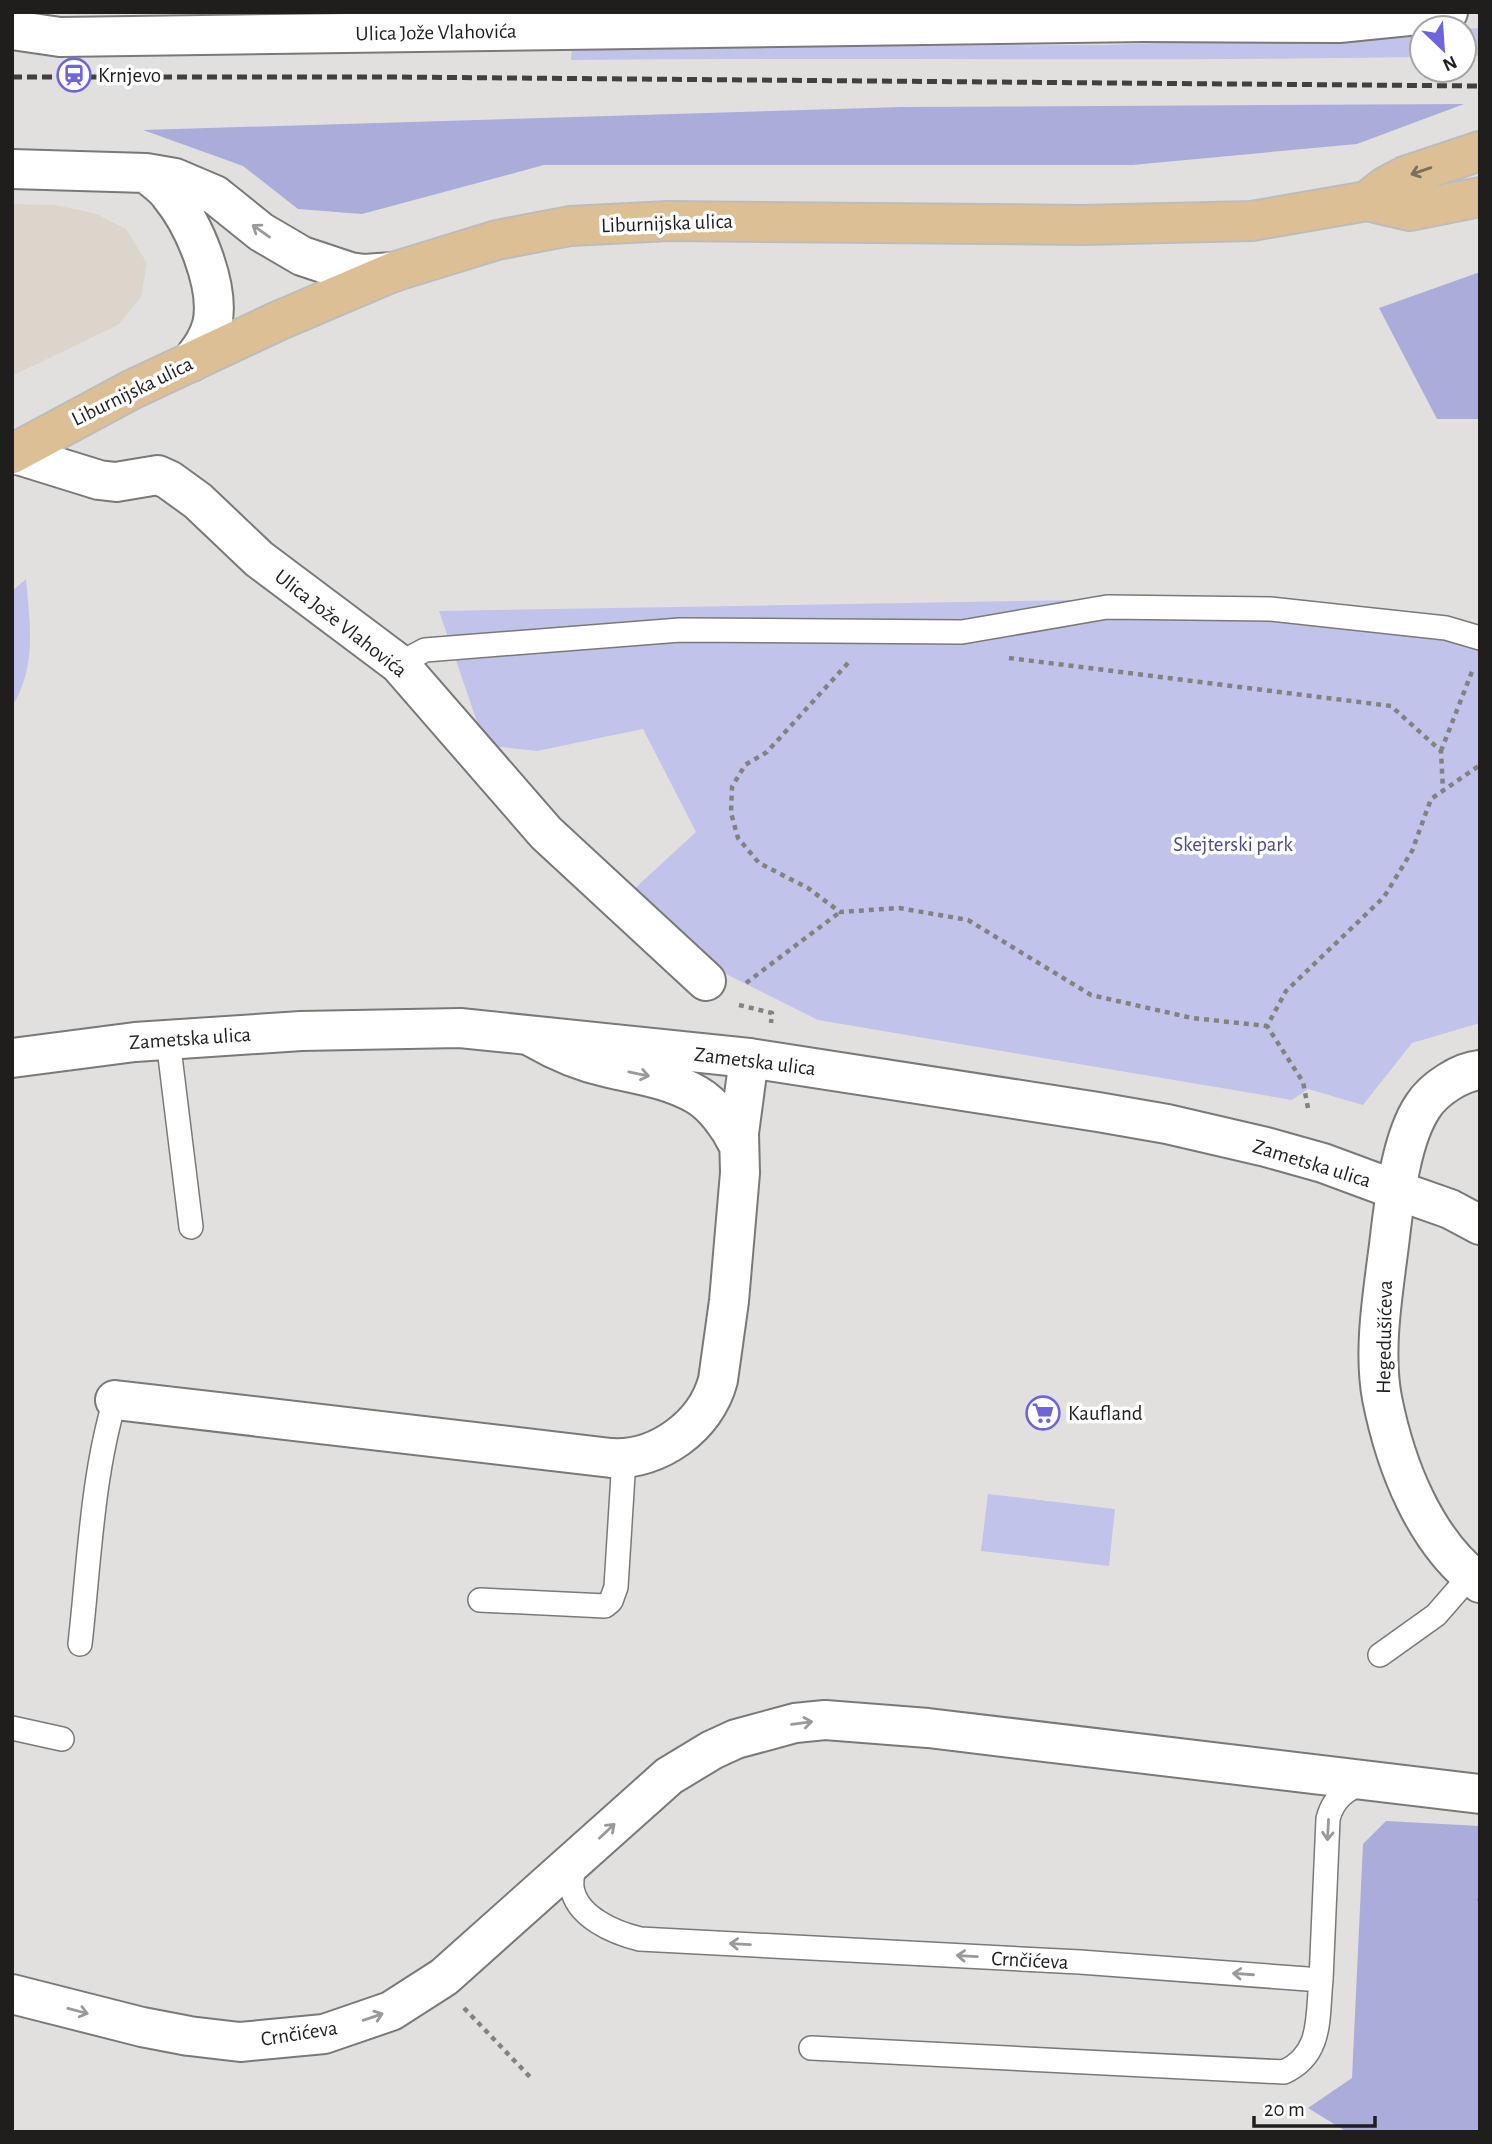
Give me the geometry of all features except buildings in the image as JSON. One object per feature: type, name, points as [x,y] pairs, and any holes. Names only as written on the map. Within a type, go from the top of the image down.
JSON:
[{"type":"main road","name":"Liburnijska ulica","points":[[1367,201],[1405,176],[1480,151]]},
{"type":"main road","name":"Liburnijska ulica","points":[[12,454],[131,390],[276,322],[393,272],[497,240],[570,226],[669,221],[1083,225],[1252,221],[1367,201],[1410,211],[1480,197]]},
{"type":"street","name":"Ulica Jože Vlahovića","points":[[12,30],[60,37],[1144,22],[1339,23],[1448,12]]},
{"type":"street","points":[[12,169],[146,173],[175,178],[215,195],[261,232],[296,253],[350,272],[393,272]]},
{"type":"street","points":[[146,173],[168,192],[179,207],[224,302],[235,314],[253,324],[276,322],[295,306],[302,285],[302,271],[296,253]]},
{"type":"street","points":[[191,362],[204,345],[213,322],[214,306],[209,275]]},
{"type":"street","name":"Ulica Jože Vlahovića","points":[[12,454],[99,480],[116,482],[158,475],[198,501],[260,559],[399,664],[546,833],[717,992]]},
{"type":"street","name":"Zametska ulica","points":[[12,1058],[168,1040],[301,1031],[460,1028],[749,1058],[1167,1124],[1323,1163],[1450,1209],[1480,1225]]},
{"type":"street","points":[[529,1035],[559,1052],[583,1061],[678,1085],[698,1095],[730,1129],[738,1144]]},
{"type":"street","points":[[115,1401],[624,1459],[651,1452],[679,1437],[701,1416],[716,1391],[729,1301],[740,1173],[738,1144],[749,1058]]},
{"type":"street","name":"Hegedušićeva","points":[[1475,1579],[1439,1540],[1411,1495],[1398,1462],[1382,1395],[1380,1349],[1382,1287],[1396,1190],[1412,1128],[1424,1105],[1445,1085],[1469,1071],[1480,1070]]},
{"type":"street","name":"Crnčićeva","points":[[12,1994],[142,2028],[240,2042],[324,2034],[391,2011],[444,1977],[670,1776],[712,1750],[762,1730],[794,1723],[825,1720],[928,1728],[1480,1794]]},
{"type":"lane","points":[[399,664],[425,650],[680,630],[855,629],[962,632],[1107,607],[1270,609],[1446,628],[1480,638]]},
{"type":"lane","points":[[168,1040],[191,1227]]},
{"type":"lane","points":[[79,1644],[106,1430],[115,1401]]},
{"type":"lane","points":[[480,1600],[605,1606],[611,1601],[616,1587],[624,1459]]},
{"type":"lane","points":[[1380,1655],[1436,1615],[1475,1579]]},
{"type":"lane","points":[[12,1728],[62,1739]]},
{"type":"lane","points":[[811,2048],[1284,2072],[1295,2067],[1307,2056],[1314,2044],[1321,1980],[1328,1819],[1338,1798],[1346,1791],[1366,1782]]},
{"type":"lane","name":"Crnčićeva","points":[[575,1859],[572,1884],[576,1902],[611,1929],[640,1939],[1080,1962],[1321,1980]]},
{"type":"path","points":[[840,912],[808,888],[759,863],[738,838],[731,813],[732,787],[745,765],[766,752],[858,653],[855,629]]},
{"type":"path","points":[[962,632],[972,653],[1391,706],[1441,751]]},
{"type":"path","points":[[1443,791],[1441,751],[1475,664]]},
{"type":"path","points":[[1268,1026],[1286,992],[1384,897],[1412,851],[1431,799],[1480,765]]},
{"type":"path","points":[[717,992],[744,984],[840,912],[899,908],[968,920],[1091,995],[1192,1018],[1268,1026]]},
{"type":"path","points":[[717,992],[772,1013],[771,1023]]},
{"type":"path","points":[[1268,1026],[1303,1082],[1308,1108]]},
{"type":"path","points":[[462,2006],[531,2078]]},
{"type":"shaded area","points":[[1464,104],[1357,144],[1132,165],[544,165],[362,214],[298,209],[243,166],[143,130],[902,107]]},
{"type":"shaded area","points":[[12,204],[55,205],[97,214],[126,229],[147,263],[141,297],[118,325],[12,376]]},
{"type":"shaded area","points":[[1480,272],[1480,419],[1437,419],[1379,308]]},
{"type":"shaded area","points":[[1386,1821],[1480,1826],[1480,2132],[1347,2132],[1308,2108],[1352,2078],[1363,1844]]},
{"type":"green space","points":[[1478,28],[1480,28],[1478,56]]},
{"type":"green space","points":[[1408,33],[1408,57],[571,60],[572,47],[1106,45]]},
{"type":"green space","points":[[26,579],[30,645],[25,676],[12,707],[12,591]]},
{"type":"green space","name":"Skejterski park","points":[[1077,600],[1295,601],[1480,625],[1480,1023],[1412,1043],[1363,1105],[1308,1089],[1292,1100],[818,1020],[724,973],[633,890],[696,832],[643,729],[537,751],[485,745],[439,611]]},
{"type":"green space","points":[[988,1494],[1115,1509],[1109,1566],[981,1551]]},
{"type":"railway","points":[[12,77],[387,77],[1480,86]]},
{"type":"place","name":"Krnjevo","points":[[74,75]]},
{"type":"place","name":"Kaufland","points":[[1043,1413]]}]
